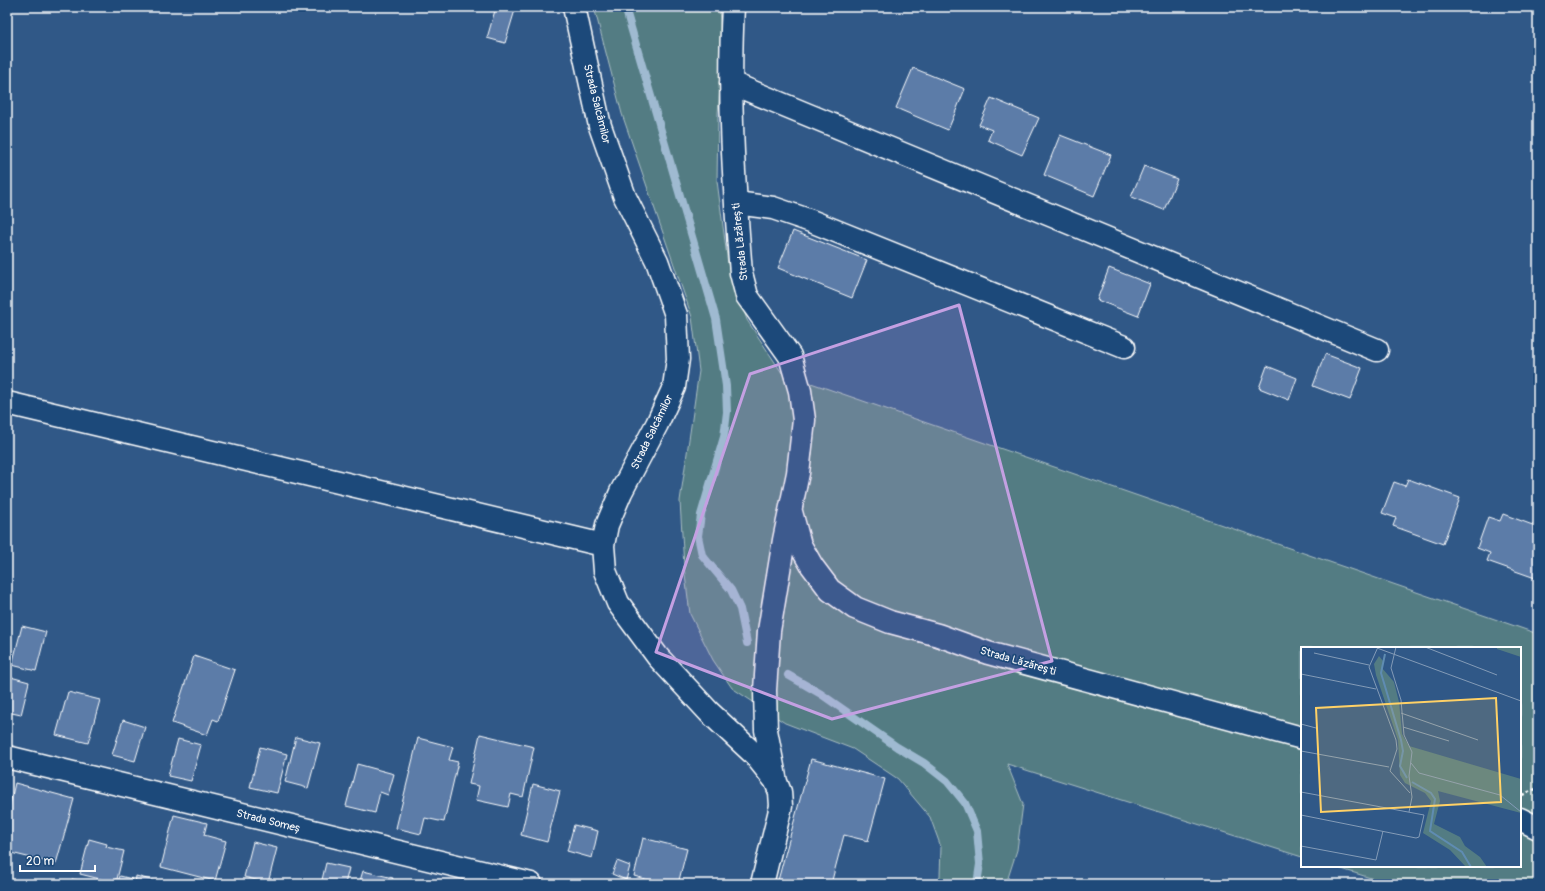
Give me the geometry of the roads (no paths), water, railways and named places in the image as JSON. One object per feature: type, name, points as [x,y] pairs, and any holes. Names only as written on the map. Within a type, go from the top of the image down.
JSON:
[{"type":"street","name":"Strada Salcâmilor","points":[[574,7],[600,126],[625,197],[656,261],[676,315],[678,359],[674,387],[658,424],[621,492],[607,525],[603,545],[605,571],[618,604],[658,657],[709,712],[754,754],[776,782]]},
{"type":"street","name":"Strada Lăzărești","points":[[733,7],[730,51],[736,203],[741,273],[747,296],[790,356],[800,391],[804,420],[798,473],[790,508],[769,631],[765,690],[766,730],[776,782],[780,792],[781,806],[762,884]]},
{"type":"street","points":[[731,83],[1377,350]]},
{"type":"street","points":[[736,203],[773,208],[811,221],[1124,347]]},
{"type":"street","points":[[7,403],[603,545]]},
{"type":"street","name":"Strada Lăzărești","points":[[790,508],[800,545],[812,566],[830,590],[855,608],[890,622],[938,635],[988,653],[1301,738]]},
{"type":"street","name":"Strada Someș","points":[[7,757],[531,884]]},
{"type":"street","points":[[1521,820],[1538,828]]},
{"type":"waterway","points":[[625,7],[716,319],[726,386],[727,412],[724,437],[701,515],[698,536],[702,555],[731,590],[740,609],[747,643]]},
{"type":"waterway","points":[[788,675],[821,694],[897,747],[924,763],[947,781],[965,803],[977,831],[980,864],[977,884]]}]
